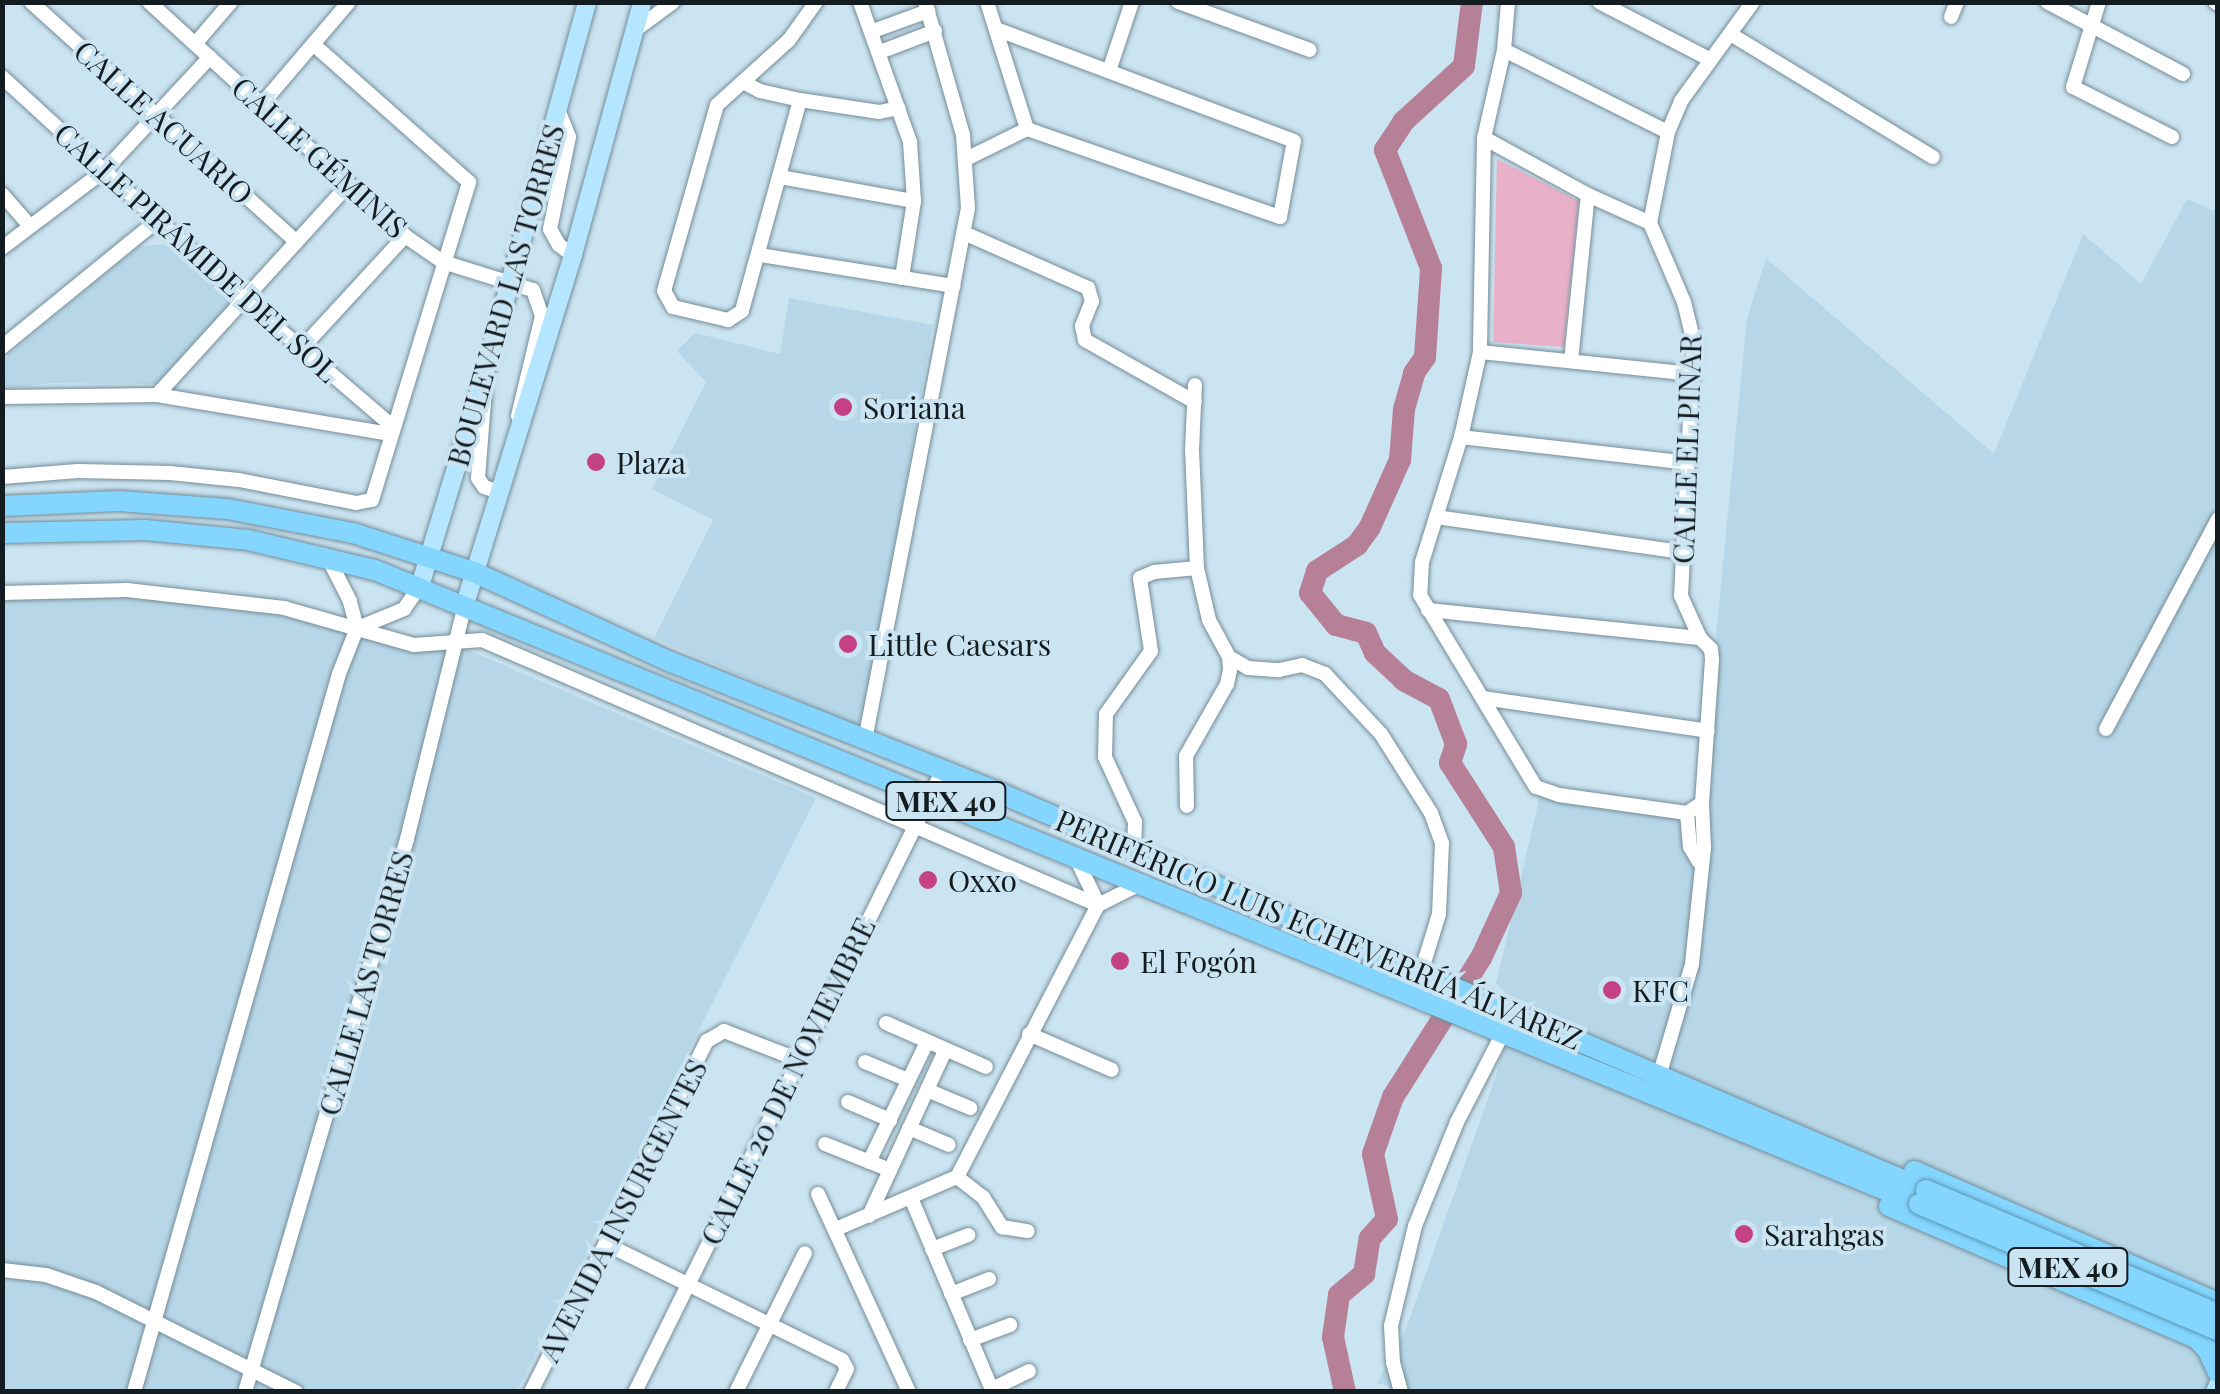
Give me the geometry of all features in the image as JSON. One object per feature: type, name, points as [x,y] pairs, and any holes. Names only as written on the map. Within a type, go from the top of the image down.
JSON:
[{"type":"highway","name":"PERIFÉRICO LUIS ECHEVERRÍA ÁLVAREZ","points":[[2,506],[119,502],[228,508],[434,554],[672,662],[1660,1073],[1812,1141],[2210,1335]]},
{"type":"highway","name":"PERIFÉRICO LUIS ECHEVERRÍA ÁLVAREZ","points":[[2,533],[144,530],[248,540],[326,556],[420,586],[1844,1173],[1923,1196],[2213,1305]]},
{"type":"highway","points":[[434,554],[446,582],[465,604]]},
{"type":"highway","points":[[1812,1141],[1870,1152],[2213,1305],[2204,1333],[2210,1335]]},
{"type":"highway","points":[[1844,1173],[1869,1196],[1897,1209],[2210,1335]]},
{"type":"highway","points":[[2210,1335],[2207,1349],[2218,1374]]},
{"type":"main road","name":"BOULEVARD LAS TORRES","points":[[420,586],[434,554],[587,2]]},
{"type":"main road","name":"BOULEVARD LAS TORRES","points":[[474,572],[573,255],[642,2]]},
{"type":"main road","points":[[485,538],[494,574],[513,589]]},
{"type":"main road","name":"CALLE LAS TORRES","points":[[465,604],[474,572]]},
{"type":"street","name":"CALLE ACUARIO","points":[[31,2],[296,242]]},
{"type":"street","name":"CALLE GÉMINIS","points":[[149,2],[406,236],[443,262],[509,280]]},
{"type":"street","points":[[194,44],[231,2]]},
{"type":"street","points":[[261,104],[349,2]]},
{"type":"street","points":[[634,31],[673,2]]},
{"type":"street","points":[[800,100],[760,255],[736,318],[699,315],[673,307],[664,291],[717,105],[789,40],[816,2]]},
{"type":"street","points":[[860,2],[899,108],[915,171],[902,278]]},
{"type":"street","points":[[987,2],[1027,129]]},
{"type":"street","points":[[1109,72],[1132,2]]},
{"type":"street","points":[[1178,2],[1310,50]]},
{"type":"street","points":[[1508,2],[1504,50],[1484,138],[1480,352],[1461,436],[1419,577],[1420,595],[1536,787],[1559,795],[1687,813],[1702,803]]},
{"type":"street","points":[[1598,2],[1710,59]]},
{"type":"street","points":[[1484,138],[1588,195],[1650,223],[1668,132],[1681,101],[1753,2]]},
{"type":"street","points":[[2047,2],[2183,74]]},
{"type":"street","points":[[2099,2],[2073,86],[2172,137]]},
{"type":"street","points":[[865,740],[968,208],[966,160],[926,7],[873,31]]},
{"type":"street","points":[[966,160],[1027,129],[1280,218],[1294,140],[996,29]]},
{"type":"street","points":[[880,52],[935,31]]},
{"type":"street","points":[[1732,35],[1932,157]]},
{"type":"street","points":[[2,477],[78,470],[170,473],[239,480],[368,503],[469,182],[312,44]]},
{"type":"street","points":[[1504,50],[1668,132]]},
{"type":"street","points":[[2,248],[104,170],[210,57]]},
{"type":"street","name":"CALLE PIRÁMIDE DEL SOL","points":[[2,76],[160,218],[244,300],[392,430]]},
{"type":"street","points":[[743,82],[760,91],[800,100],[879,112],[899,108]]},
{"type":"street","points":[[558,107],[568,137],[550,229],[573,255]]},
{"type":"street","points":[[780,178],[914,201]]},
{"type":"street","points":[[157,395],[349,184]]},
{"type":"street","points":[[2,194],[30,226]]},
{"type":"street","points":[[1571,361],[1588,195]]},
{"type":"street","points":[[2,347],[160,218]]},
{"type":"street","name":"CALLE EL PINAR","points":[[1650,223],[1692,326],[1694,374],[1681,596],[1700,638],[1711,650],[1702,803],[1704,847],[1699,862],[1692,964],[1660,1073]]},
{"type":"street","points":[[964,233],[1088,288],[1092,301],[1082,326],[1085,340],[1195,402]]},
{"type":"street","points":[[301,349],[406,236]]},
{"type":"street","points":[[760,255],[954,286]]},
{"type":"street","points":[[509,280],[533,290],[542,305],[518,405],[518,426]]},
{"type":"street","points":[[1480,352],[1694,374]]},
{"type":"street","points":[[485,373],[478,478],[484,487],[499,492]]},
{"type":"street","points":[[1196,385],[1197,568],[1208,620],[1229,658],[1248,668],[1279,670],[1302,665],[1325,674],[1382,734],[1432,814],[1442,843],[1439,914],[1430,977]]},
{"type":"street","points":[[2,397],[157,395],[392,430]]},
{"type":"street","points":[[1461,436],[1689,463]]},
{"type":"street","points":[[1436,517],[1683,552]]},
{"type":"street","points":[[2106,729],[2218,519]]},
{"type":"street","points":[[134,1392],[334,693],[357,628],[350,601],[326,556]]},
{"type":"street","points":[[1134,851],[1136,822],[1105,756],[1106,714],[1150,650],[1140,578],[1154,572],[1197,568]]},
{"type":"street","points":[[357,628],[404,609],[420,586]]},
{"type":"street","points":[[2,593],[127,590],[284,608],[414,645],[482,640],[1098,905]]},
{"type":"street","name":"CALLE LAS TORRES","points":[[245,1392],[406,840],[465,604]]},
{"type":"street","points":[[1428,610],[1700,638]]},
{"type":"street","points":[[1187,806],[1186,756],[1227,684],[1229,658]]},
{"type":"street","points":[[1483,698],[1708,731]]},
{"type":"street","name":"CALLE 20 DE NOVIEMBRE","points":[[635,1392],[942,772]]},
{"type":"street","name":"CALLE EL PINAR","points":[[1687,813],[1690,847],[1699,862]]},
{"type":"street","points":[[1073,852],[1098,905]]},
{"type":"street","points":[[836,1229],[957,1176],[1098,905],[1145,882]]},
{"type":"street","points":[[886,1023],[986,1068]]},
{"type":"street","name":"AVENIDA INSURGENTES","points":[[531,1392],[707,1041],[717,1032],[798,1060]]},
{"type":"street","points":[[1401,1392],[1392,1364],[1390,1326],[1415,1226],[1457,1122],[1503,1033]]},
{"type":"street","points":[[1029,1034],[1112,1070]]},
{"type":"street","points":[[869,1162],[927,1042]]},
{"type":"street","points":[[869,1216],[945,1051]]},
{"type":"street","points":[[865,1062],[908,1080]]},
{"type":"street","points":[[927,1090],[970,1108]]},
{"type":"street","points":[[848,1102],[890,1120]]},
{"type":"street","points":[[909,1128],[948,1145]]},
{"type":"street","points":[[825,1144],[890,1170]]},
{"type":"street","points":[[957,1176],[983,1198],[1002,1227],[1028,1231]]},
{"type":"street","points":[[818,1194],[909,1392]]},
{"type":"street","points":[[912,1198],[992,1390],[1029,1371]]},
{"type":"street","points":[[932,1250],[968,1234]]},
{"type":"street","points":[[606,1244],[846,1364],[836,1392]]},
{"type":"street","points":[[736,1392],[805,1253]]},
{"type":"street","points":[[2,1270],[46,1275],[96,1292],[296,1392]]},
{"type":"street","points":[[950,1294],[988,1279]]},
{"type":"street","points":[[970,1340],[1010,1325]]},
{"type":"shaded area","points":[[1497,159],[1579,201],[1564,347],[1493,342]]},
{"type":"shaded area","points":[[2187,199],[2217,212],[2217,1391],[1412,1392],[1377,1383],[1406,1329],[1496,1076],[1515,1000],[1496,984],[1540,796],[1698,820],[1747,318],[1766,258],[1994,454],[2083,234],[2141,284]]},
{"type":"shaded area","points":[[173,243],[234,300],[158,384],[49,383],[3,389],[2,360],[138,247]]},
{"type":"shaded area","points":[[789,298],[933,325],[868,704],[857,726],[654,638],[713,520],[652,489],[706,382],[677,351],[695,333],[780,354]]},
{"type":"shaded area","points":[[3,592],[189,593],[419,644],[457,637],[466,649],[816,798],[517,1391],[3,1392]]},
{"type":"waterway","points":[[1345,1392],[1333,1337],[1339,1295],[1364,1274],[1370,1238],[1387,1219],[1373,1154],[1393,1097],[1481,958],[1511,893],[1504,847],[1450,763],[1456,744],[1439,699],[1404,680],[1375,653],[1366,633],[1336,625],[1310,593],[1317,571],[1357,545],[1370,527],[1400,460],[1404,409],[1414,373],[1425,357],[1431,268],[1385,150],[1404,121],[1464,66],[1472,2]]},
{"type":"place","name":"Soriana","points":[[843,407]]},
{"type":"place","name":"Plaza","points":[[596,462]]},
{"type":"place","name":"Little Caesars","points":[[848,644]]},
{"type":"place","name":"Oxxo","points":[[928,880]]},
{"type":"place","name":"El Fogón","points":[[1120,961]]},
{"type":"place","name":"KFC","points":[[1612,990]]},
{"type":"place","name":"Sarahgas","points":[[1744,1234]]}]
